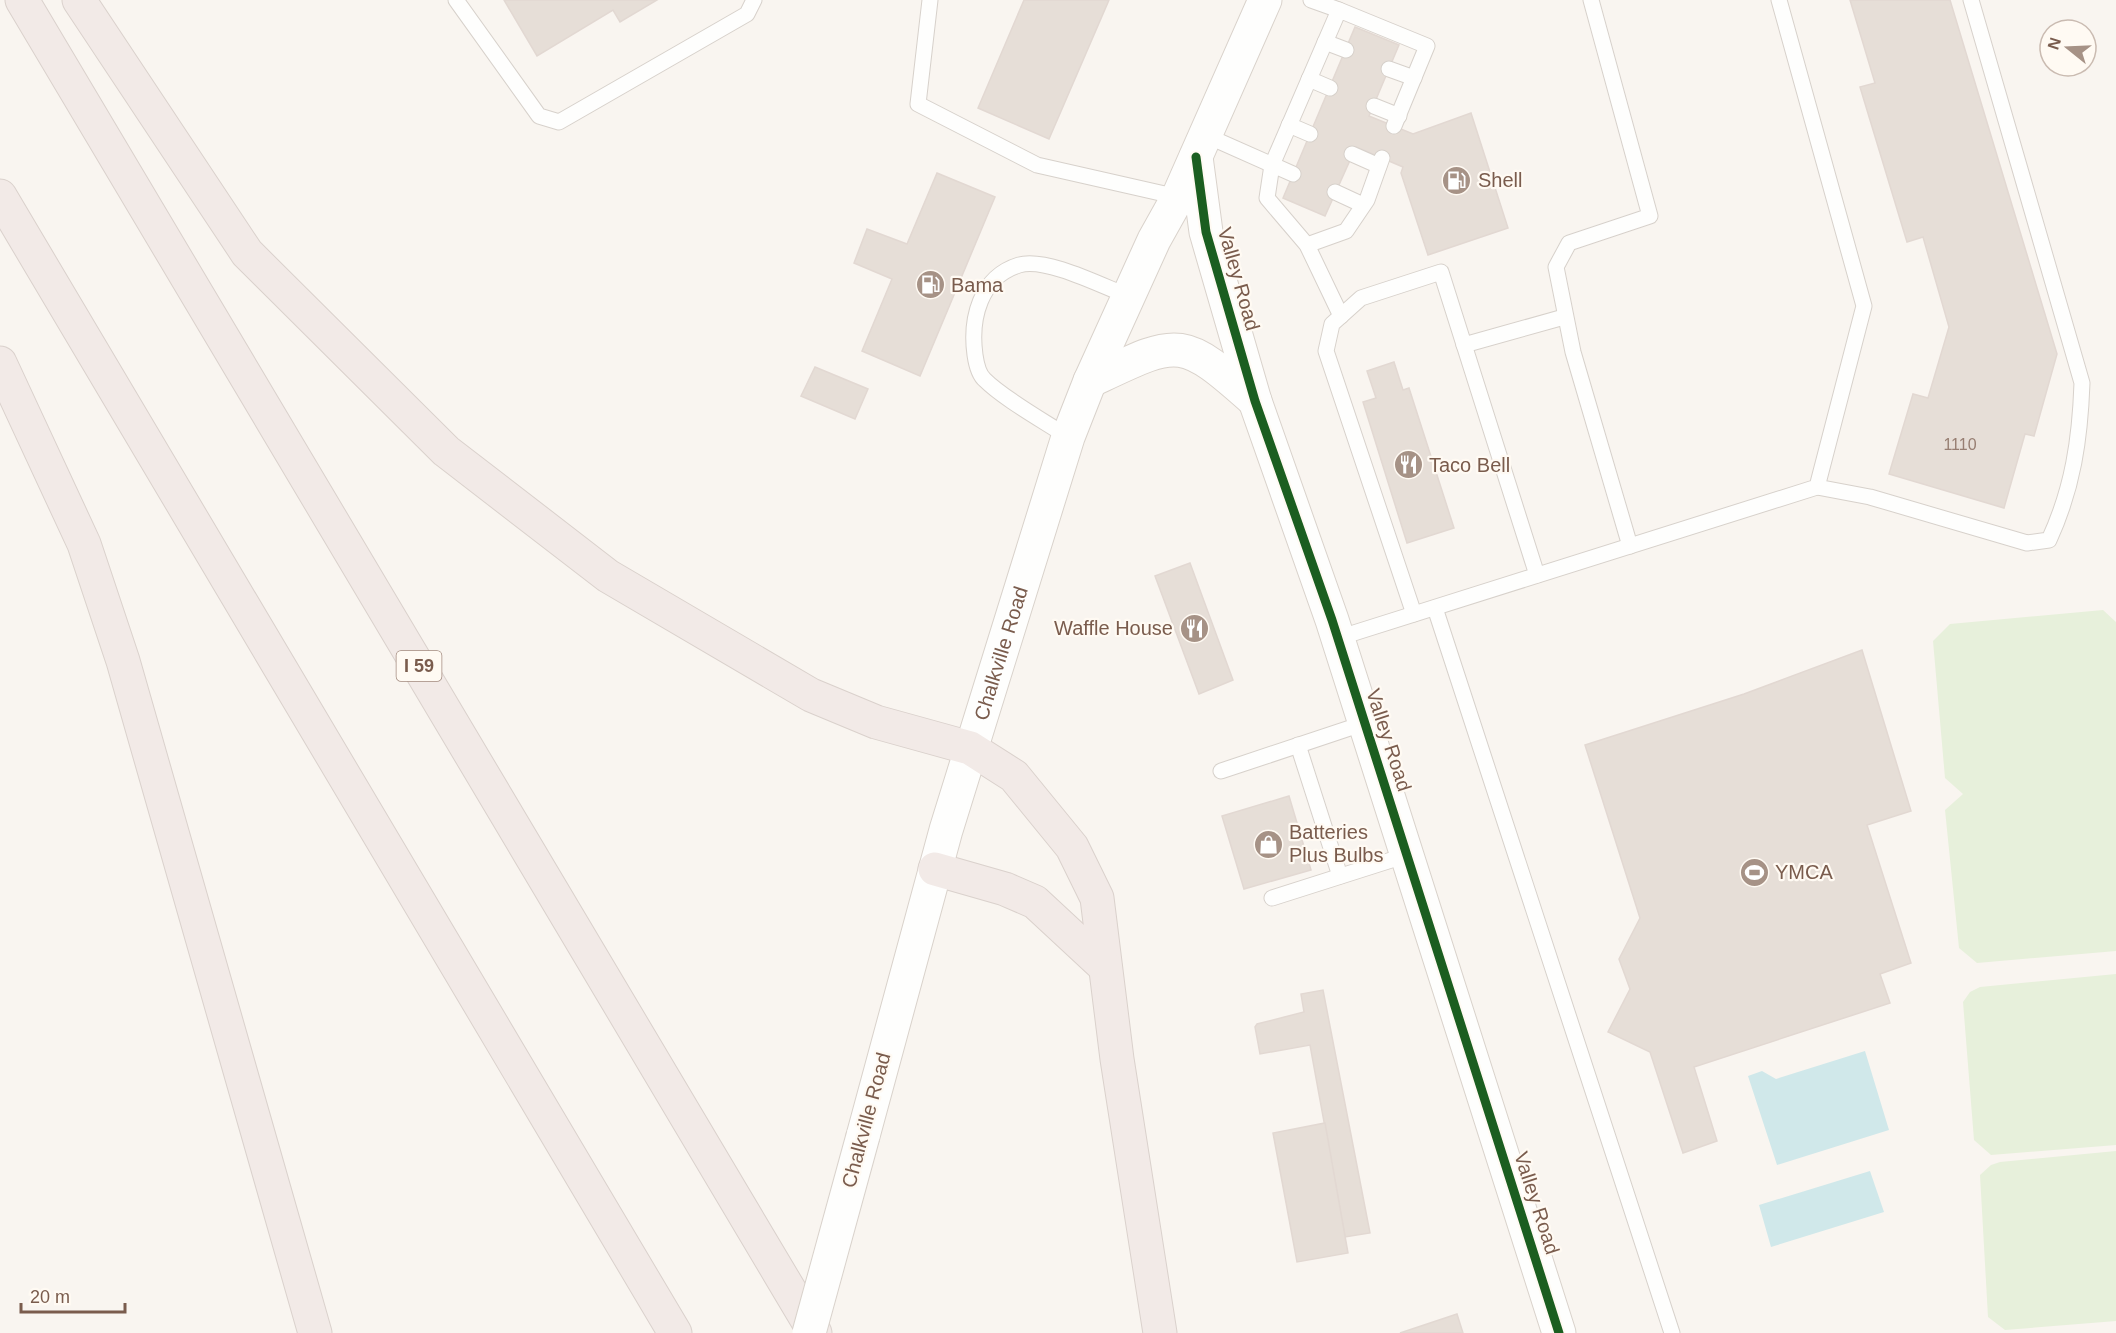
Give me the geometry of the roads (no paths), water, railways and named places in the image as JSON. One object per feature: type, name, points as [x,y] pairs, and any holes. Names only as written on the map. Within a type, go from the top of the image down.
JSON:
[{"type":"highway","name":"I 59","points":[[22,0],[815,1333]]},
{"type":"highway","points":[[80,0],[247,253],[446,451],[608,576],[811,695],[876,722],[970,748],[1014,776],[1072,847],[1097,898],[1117,1059],[1160,1333]]},
{"type":"highway","points":[[0,196],[675,1333]]},
{"type":"highway","points":[[0,363],[84,544],[123,661],[315,1333]]},
{"type":"highway","points":[[935,869],[1005,889],[1035,902],[1105,967]]},
{"type":"street","name":"Chalkville Road","points":[[808,1333],[970,748],[1068,437],[1128,296],[1154,240],[1178,197],[1265,0]]},
{"type":"street","name":"Valley Road","points":[[1200,146],[1206,232],[1255,401],[1338,638],[1559,1333]]},
{"type":"street","points":[[1090,381],[1141,357],[1169,348],[1191,352],[1213,364],[1255,401]]},
{"type":"lane","points":[[456,0],[539,116],[559,122],[747,14],[754,0]]},
{"type":"lane","points":[[930,0],[918,104],[1037,165],[1178,197]]},
{"type":"lane","points":[[1311,0],[1427,46],[1396,121],[1374,106]]},
{"type":"lane","points":[[1591,0],[1650,216],[1569,243],[1556,267],[1564,317],[1630,546]]},
{"type":"lane","points":[[1779,0],[1864,306],[1817,487]]},
{"type":"lane","points":[[1338,638],[1817,487],[1870,497],[2027,543],[2049,540],[2060,515],[2079,441],[2082,383],[1971,0]]},
{"type":"lane","points":[[1339,10],[1272,165],[1267,198],[1307,245],[1341,316]]},
{"type":"lane","points":[[1325,42],[1346,50]]},
{"type":"lane","points":[[1389,69],[1414,78]]},
{"type":"lane","points":[[1309,79],[1330,88]]},
{"type":"lane","points":[[1289,125],[1310,134]]},
{"type":"lane","points":[[1200,146],[1272,165],[1293,174]]},
{"type":"lane","points":[[1307,245],[1346,231],[1363,205],[1380,162],[1352,154]]},
{"type":"lane","points":[[1335,192],[1363,205]]},
{"type":"lane","points":[[1068,437],[983,379],[976,360],[972,333],[980,299],[996,279],[1020,265],[1046,265],[1128,296]]},
{"type":"lane","points":[[1414,614],[1326,351],[1332,324],[1360,298],[1441,272],[1537,575]]},
{"type":"lane","points":[[1464,345],[1564,317]]},
{"type":"lane","points":[[1435,608],[1672,1333]]},
{"type":"lane","points":[[1221,771],[1365,723]]},
{"type":"lane","points":[[1298,745],[1340,876]]},
{"type":"lane","points":[[1272,898],[1407,855]]},
{"type":"water","points":[[1865,1051],[1889,1130],[1777,1165],[1748,1076],[1762,1071],[1776,1079]]},
{"type":"water","points":[[1870,1171],[1884,1212],[1771,1247],[1759,1205]]},
{"type":"place","name":"Shell","points":[[1457,180]]},
{"type":"place","name":"Bama","points":[[930,285]]},
{"type":"place","name":"Taco Bell","points":[[1408,465]]},
{"type":"place","name":"Waffle House","points":[[1194,628]]},
{"type":"place","name":"Batteries Plus Bulbs","points":[[1268,844]]},
{"type":"place","name":"YMCA","points":[[1754,872]]}]
